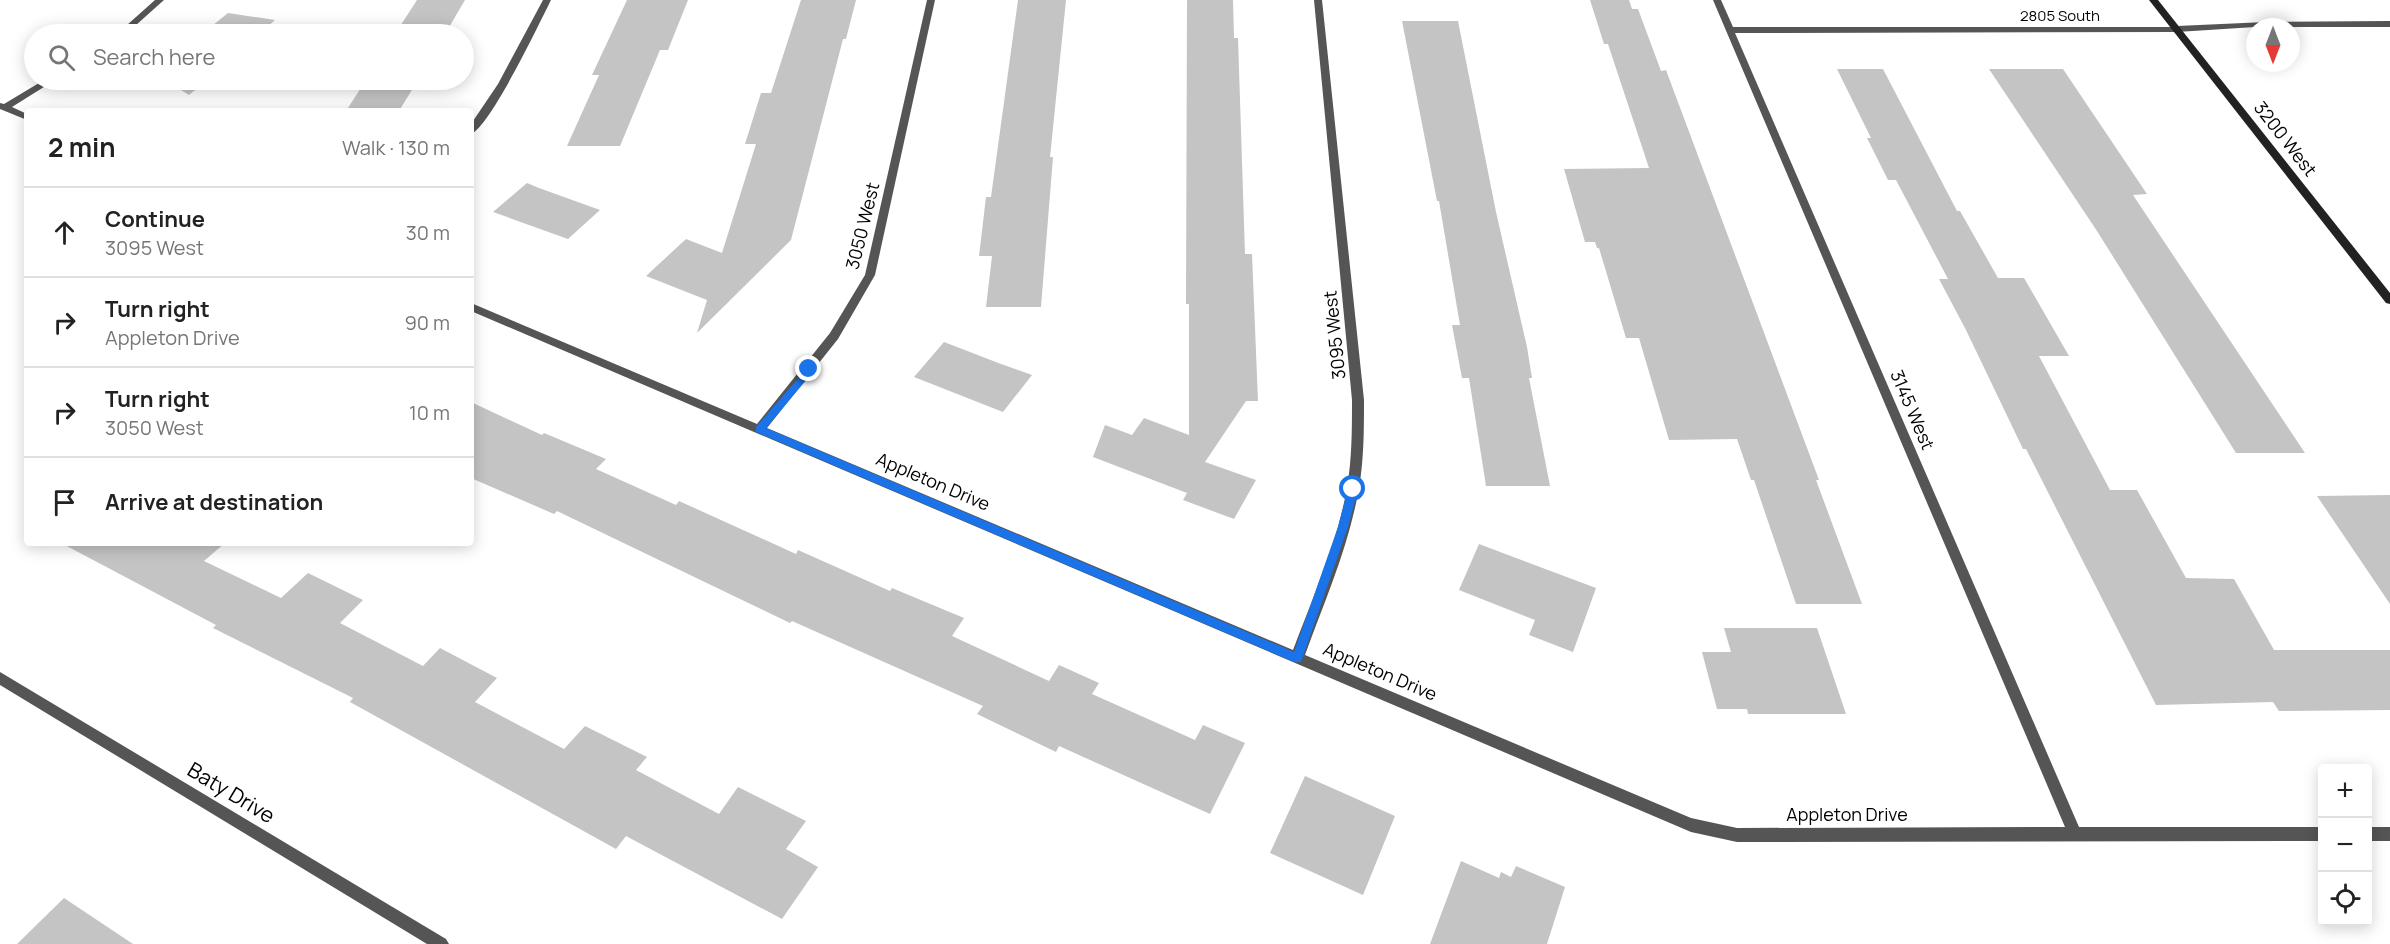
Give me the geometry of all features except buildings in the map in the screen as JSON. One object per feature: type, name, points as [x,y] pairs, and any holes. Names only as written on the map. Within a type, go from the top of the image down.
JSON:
[{"type":"main road","name":"3200 West","points":[[2153,0],[2390,300]]},
{"type":"street","points":[[132,24],[160,0]]},
{"type":"street","points":[[474,127],[504,81],[547,0]]},
{"type":"street","name":"3050 West","points":[[759,429],[834,338],[855,306],[870,275],[931,0]]},
{"type":"street","name":"3095 West","points":[[1297,658],[1343,527],[1353,489],[1358,451],[1358,400],[1318,0]]},
{"type":"street","name":"3145 West","points":[[1717,0],[2075,834]]},
{"type":"street","name":"2805 South","points":[[1730,30],[2177,29],[2266,25],[2390,24]]},
{"type":"street","points":[[2,107],[32,90]]},
{"type":"street","points":[[2,107],[24,116]]},
{"type":"street","name":"Appleton Drive","points":[[474,308],[1712,832],[1737,835],[2318,834]]},
{"type":"street","name":"Baty Drive","points":[[0,678],[441,944]]},
{"type":"street","points":[[2372,834],[2390,834]]},
{"type":"route","points":[[809,369],[759,429],[1297,658],[1343,527],[1353,489]]}]
